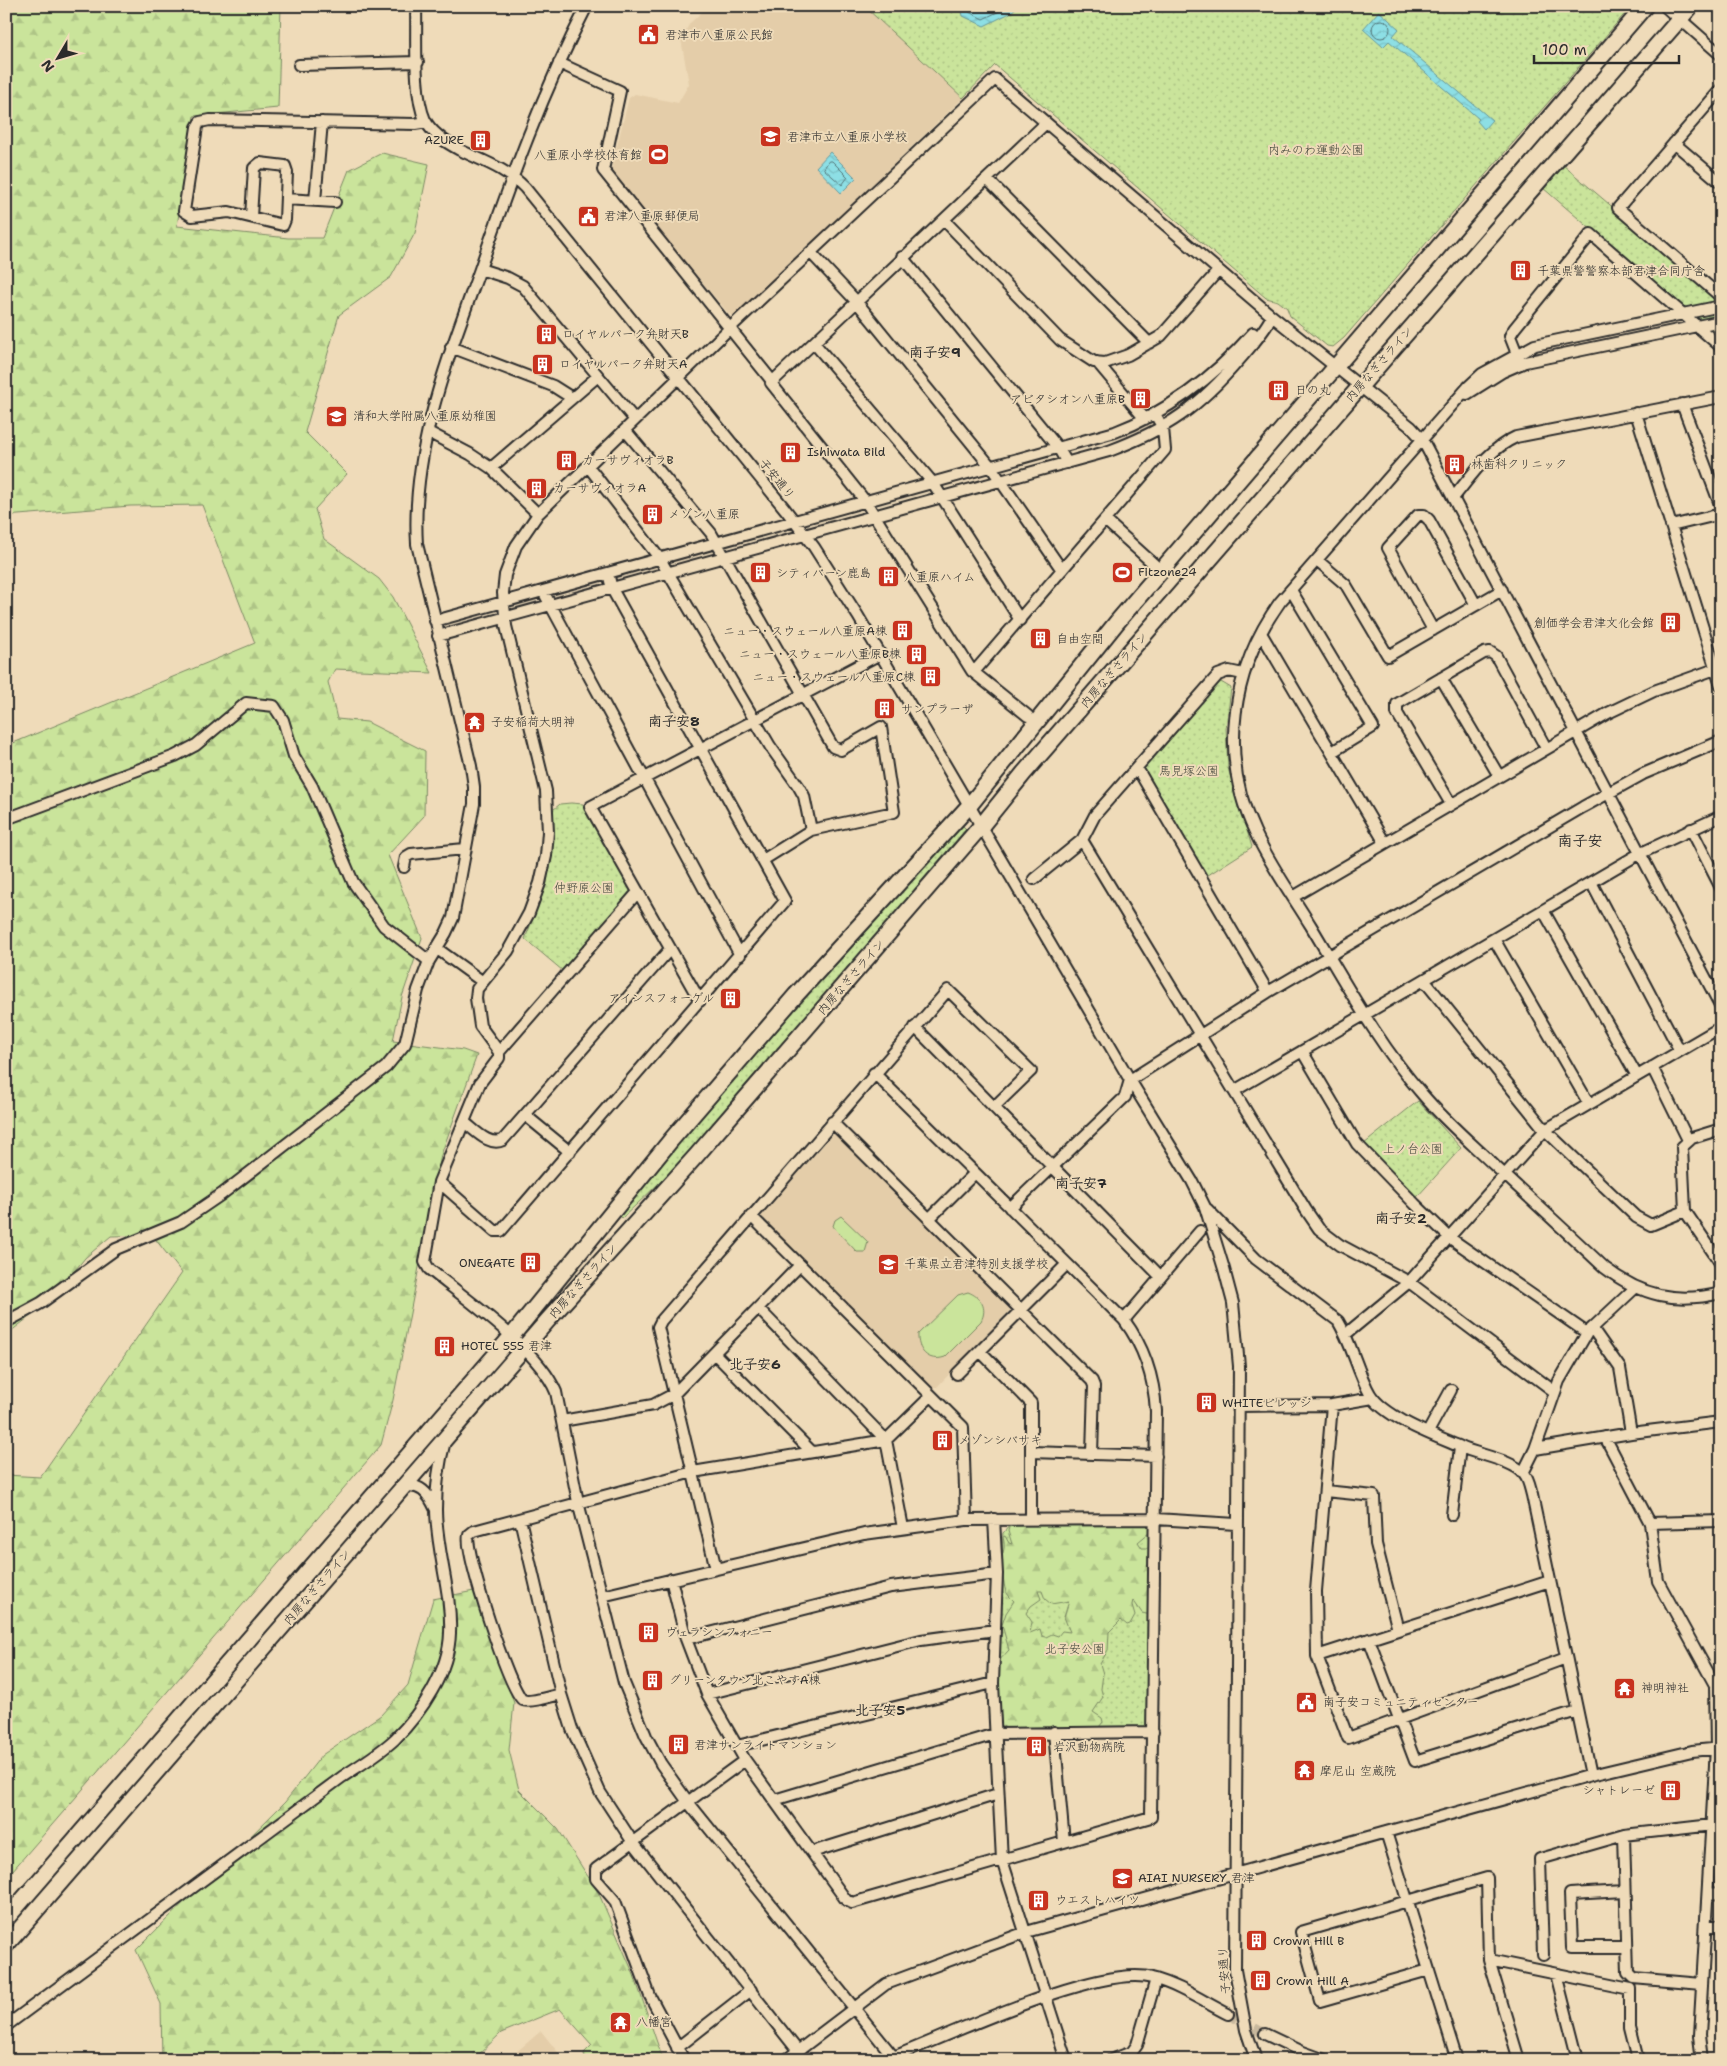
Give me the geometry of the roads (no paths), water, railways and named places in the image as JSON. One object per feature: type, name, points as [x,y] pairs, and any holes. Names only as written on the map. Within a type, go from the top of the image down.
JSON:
[{"type":"highway","name":"内房なぎさライン","points":[[6,1920],[511,1337],[671,1140],[796,995],[969,806],[1117,622],[1334,366],[1645,6]]},
{"type":"highway","name":"内房なぎさライン","points":[[6,1945],[446,1438],[696,1156],[982,825],[1024,772],[1691,6]]},
{"type":"main road","points":[[1666,6],[1680,19]]},
{"type":"street","points":[[251,217],[254,168],[260,163],[286,166],[285,220],[282,225],[229,212],[192,216],[184,211],[197,127],[200,122],[210,120],[415,124],[426,122],[420,103],[416,6]]},
{"type":"street","points":[[6,1322],[41,1303],[116,1249],[181,1222],[222,1194],[386,1067],[406,1044],[418,990],[428,961],[452,918],[474,804],[471,766],[417,544],[415,521],[420,469],[450,347],[513,176],[559,63],[587,6]]},
{"type":"street","points":[[1680,19],[1721,55]]},
{"type":"street","points":[[298,65],[418,62]]},
{"type":"street","points":[[559,63],[620,91],[603,170],[730,327],[772,381],[772,387],[866,502],[972,672],[1028,716]]},
{"type":"street","points":[[1228,2014],[1156,1979],[1128,1976],[1081,1985],[1045,1997],[894,2058],[688,1802],[661,1764],[634,1709],[615,1654],[578,1502],[556,1392],[551,1379],[525,1349],[429,1269],[425,1262],[439,1182],[480,1083],[499,1058],[499,1052],[480,1026],[476,998],[477,989],[508,951],[530,913],[540,883],[548,832],[546,791],[505,619],[504,584],[510,560],[520,538],[538,514],[730,327],[811,253],[994,79],[1272,316],[1412,427],[1422,439],[1454,497],[1638,854],[1721,1007]]},
{"type":"street","points":[[1721,89],[1618,208],[1721,297]]},
{"type":"street","points":[[315,201],[322,122]]},
{"type":"street","name":"子安通り","points":[[426,122],[443,140],[513,176],[525,188],[795,522],[880,654],[1130,1080],[1192,1180],[1205,1207],[1217,1242],[1233,1303],[1238,1357],[1234,1875],[1237,1985],[1246,2030],[1256,2060]]},
{"type":"street","points":[[772,381],[1046,123]]},
{"type":"street","points":[[1674,143],[1721,183]]},
{"type":"street","points":[[987,179],[1149,343]]},
{"type":"street","points":[[286,199],[336,202]]},
{"type":"street","points":[[944,220],[1060,340],[1097,362],[1145,419]]},
{"type":"street","points":[[1521,364],[1510,336],[1592,234],[1721,346]]},
{"type":"street","points":[[811,253],[856,301],[991,467],[1062,570]]},
{"type":"street","points":[[902,257],[1059,449],[1067,463]]},
{"type":"street","points":[[480,269],[508,278],[522,286],[635,420]]},
{"type":"street","points":[[1097,362],[1104,363],[1128,355],[1161,336],[1218,270]]},
{"type":"street","points":[[1720,1296],[1670,1297],[1635,1288],[1605,1268],[1423,1095],[1382,1042],[1364,1014],[1254,832],[1238,778],[1234,746],[1234,718],[1237,695],[1243,674],[1265,622],[1450,407],[1482,374],[1535,345],[1721,306]]},
{"type":"street","points":[[435,621],[1115,432],[1155,414],[1214,373],[1260,325],[1272,316]]},
{"type":"street","points":[[438,636],[1109,451],[1163,428],[1199,402],[1221,381],[1265,329],[1272,316]]},
{"type":"street","points":[[1450,407],[1494,377],[1521,364],[1721,321]]},
{"type":"street","points":[[814,343],[933,483],[1020,620]]},
{"type":"street","points":[[450,347],[553,386],[572,398]]},
{"type":"street","points":[[491,468],[598,376]]},
{"type":"street","points":[[1454,497],[1488,456],[1505,442],[1516,437],[1721,397]]},
{"type":"street","points":[[1682,404],[1721,507]]},
{"type":"street","points":[[1636,413],[1717,667],[1721,686]]},
{"type":"street","points":[[974,672],[1165,450],[1163,428],[1155,414]]},
{"type":"street","points":[[625,430],[718,543],[832,747],[841,750],[881,727],[894,812],[811,830],[763,860]]},
{"type":"street","points":[[428,432],[470,454],[491,468],[538,514]]},
{"type":"street","points":[[588,466],[669,573],[754,720],[801,792],[811,830]]},
{"type":"street","points":[[1671,526],[1721,514]]},
{"type":"street","points":[[1433,630],[1388,548],[1418,515],[1424,515],[1429,520],[1476,605]]},
{"type":"street","points":[[1105,520],[1156,566]]},
{"type":"street","points":[[1317,560],[1346,585],[1388,656],[1502,590]]},
{"type":"street","points":[[439,1182],[495,1231],[501,1231],[785,901],[612,589],[608,573]]},
{"type":"street","points":[[1291,590],[1373,727],[1332,752]]},
{"type":"street","points":[[543,591],[643,779],[740,955]]},
{"type":"street","points":[[1260,633],[1385,843]]},
{"type":"street","points":[[1451,804],[1396,710],[1398,704],[1484,653],[1490,652],[1494,654],[1546,748]]},
{"type":"street","points":[[700,1001],[590,807],[880,654]]},
{"type":"street","points":[[1293,897],[1575,731],[1654,691],[1717,667]]},
{"type":"street","points":[[1034,879],[1082,840],[1095,815],[1218,675],[1229,671],[1243,674]]},
{"type":"street","points":[[1442,678],[1499,776]]},
{"type":"street","points":[[6,819],[175,756],[196,745],[246,702],[274,706],[282,720],[294,756],[312,786],[338,842],[353,882],[384,926],[428,961]]},
{"type":"street","points":[[1010,1208],[1125,1097],[1130,1080],[1329,955],[1607,794],[1643,774],[1721,741]]},
{"type":"street","points":[[1137,768],[1268,992]]},
{"type":"street","points":[[1234,1091],[1638,854],[1721,816]]},
{"type":"street","points":[[1691,829],[1721,888]]},
{"type":"street","points":[[1082,840],[1319,1229],[1340,1245],[1409,1282],[1555,1392]]},
{"type":"street","points":[[404,867],[406,857],[411,854],[465,849]]},
{"type":"street","points":[[1591,882],[1680,1051]]},
{"type":"street","points":[[499,1052],[638,892]]},
{"type":"street","points":[[1543,910],[1637,1076]]},
{"type":"street","points":[[1494,939],[1589,1104]]},
{"type":"street","points":[[436,948],[483,982]]},
{"type":"street","points":[[464,1122],[491,1142],[503,1140],[670,949]]},
{"type":"street","points":[[1424,980],[1545,1130],[1636,1217],[1651,1225],[1686,1211]]},
{"type":"street","points":[[716,1569],[658,1327],[874,1073],[948,990],[1030,1071],[994,1108]]},
{"type":"street","points":[[915,1027],[1161,1277]]},
{"type":"street","points":[[1346,1334],[1409,1282],[1545,1130],[1721,1027]]},
{"type":"street","points":[[1302,1051],[1357,1144],[1450,1238],[1589,1330],[1620,1368],[1631,1433]]},
{"type":"street","points":[[1652,1067],[1688,1140]]},
{"type":"street","points":[[671,1580],[686,1639],[707,1694],[745,1760],[846,1900],[852,1903],[1151,1817],[1156,1402],[1151,1373],[1143,1349],[1124,1320],[874,1073]]},
{"type":"street","points":[[525,1114],[570,1152]]},
{"type":"street","points":[[832,1122],[1092,1380],[1094,1386],[1092,1454]]},
{"type":"street","points":[[1721,1129],[1688,1140],[1682,1147],[1686,1211],[1721,1264]]},
{"type":"street","points":[[929,1219],[975,1173]]},
{"type":"street","points":[[1205,1207],[1256,1259],[1328,1311],[1338,1321],[1346,1334],[1373,1398],[1388,1411],[1460,1447],[1513,1466],[1523,1473],[1532,1495],[1591,1775]]},
{"type":"street","points":[[751,1216],[963,1427],[966,1520]]},
{"type":"street","points":[[1124,1320],[1200,1231]]},
{"type":"street","points":[[957,1374],[1067,1264]]},
{"type":"street","points":[[562,1421],[653,1405],[674,1394],[800,1265]]},
{"type":"street","points":[[1523,1473],[1535,1449],[1555,1392],[1589,1330],[1635,1288]]},
{"type":"street","points":[[758,1308],[886,1440],[903,1528]]},
{"type":"street","points":[[980,1351],[1031,1403],[1031,1519]]},
{"type":"street","points":[[714,1353],[812,1452]]},
{"type":"street","points":[[1428,1432],[1451,1390]]},
{"type":"street","points":[[561,1694],[526,1701],[519,1697],[508,1672],[469,1554],[467,1538],[474,1531],[693,1472],[886,1440],[931,1396]]},
{"type":"street","points":[[1239,1406],[1332,1405],[1373,1398]]},
{"type":"street","points":[[1332,1405],[1316,1590],[1317,1656],[1348,1738],[1566,1658]]},
{"type":"street","points":[[1535,1449],[1631,1433],[1721,1422]]},
{"type":"street","points":[[1605,1437],[1650,1523],[1658,1581],[1716,1676],[1719,1748],[1712,1824],[1699,2037],[1702,2060]]},
{"type":"street","points":[[6,2026],[370,1758],[394,1739],[418,1712],[436,1683],[450,1635],[436,1510],[438,1476],[446,1438]]},
{"type":"street","points":[[1452,1515],[1460,1447]]},
{"type":"street","points":[[1031,1452],[1156,1456]]},
{"type":"street","points":[[403,1488],[410,1485],[425,1491],[436,1510]]},
{"type":"street","points":[[1325,1491],[1374,1496],[1376,1544],[1398,1630]]},
{"type":"street","points":[[520,1518],[561,1694],[587,1766],[600,1792],[632,1840],[798,2051]]},
{"type":"street","points":[[994,1519],[997,1574],[993,1683],[1002,1860],[1066,2060]]},
{"type":"street","points":[[602,1596],[864,1534],[966,1520],[1156,1519],[1236,1524]]},
{"type":"street","points":[[1650,1523],[1721,1521]]},
{"type":"street","points":[[686,1639],[891,1587],[997,1574]]},
{"type":"street","points":[[1317,1656],[1550,1581]]},
{"type":"street","points":[[707,1694],[921,1640],[995,1630]]},
{"type":"street","points":[[1369,1639],[1415,1761],[1577,1711]]},
{"type":"street","points":[[737,1746],[993,1683]]},
{"type":"street","points":[[1054,1732],[1064,1842]]},
{"type":"street","points":[[774,1800],[995,1734],[1153,1732]]},
{"type":"street","points":[[786,2060],[886,1984],[1026,1932],[1591,1775],[1692,1751],[1719,1748]]},
{"type":"street","points":[[684,2060],[650,1996],[615,1901],[596,1879],[595,1874],[598,1866],[632,1840],[745,1760]]},
{"type":"street","points":[[812,1852],[998,1794]]},
{"type":"street","points":[[1542,1955],[1540,1859],[1624,1836],[1712,1824]]},
{"type":"street","points":[[1386,1832],[1457,2060]]},
{"type":"street","points":[[1624,1836],[1628,1973],[1633,1978],[1702,1984]]},
{"type":"street","points":[[1429,1970],[1320,2001],[1301,1932],[1487,1878],[1490,1960],[1519,2060]]},
{"type":"street","points":[[1625,1891],[1570,1894],[1572,1947],[1627,1947]]},
{"type":"street","points":[[1708,1894],[1721,1894]]},
{"type":"street","points":[[1706,1926],[1721,1928]]},
{"type":"street","points":[[1490,1960],[1630,1989],[1630,2028],[1638,2060]]},
{"type":"street","points":[[1556,1974],[1578,2060]]},
{"type":"street","points":[[1111,2060],[1132,2052],[1137,2045],[1156,1979]]},
{"type":"street","points":[[677,2048],[751,1990]]},
{"type":"street","points":[[1265,2034],[1325,2060]]},
{"type":"water","points":[[961,6],[1018,6],[1010,13],[984,26],[963,16]]},
{"type":"water","points":[[1379,11],[1399,29],[1393,36],[1492,120],[1484,129],[1477,121],[1479,119],[1389,41],[1383,47],[1363,29]]},
{"type":"water","points":[[830,152],[856,178],[841,193],[816,167]]},
{"type":"tunnel","points":[[1228,2014],[1265,2034]]},
{"type":"place","name":"君津市八重原公民館","points":[[649,35]]},
{"type":"place","name":"君津市立八重原小学校","points":[[771,137]]},
{"type":"place","name":"AZURE","points":[[480,140]]},
{"type":"place","name":"八重原小学校体育館","points":[[658,155]]},
{"type":"place","name":"君津八重原郵便局","points":[[588,216]]},
{"type":"place","name":"千葉県警警察本部君津合同庁舎","points":[[1521,271]]},
{"type":"place","name":"ロイヤルパーク弁財天B","points":[[546,334]]},
{"type":"place","name":"ロイヤルパーク弁財天A","points":[[543,364]]},
{"type":"place","name":"日の丸","points":[[1279,390]]},
{"type":"place","name":"アビタシオン八重原B","points":[[1141,399]]},
{"type":"place","name":"清和大学附属八重原幼稚園","points":[[337,416]]},
{"type":"place","name":"Ishiwata Bild","points":[[791,452]]},
{"type":"place","name":"カーサヴィオラB","points":[[566,460]]},
{"type":"place","name":"林歯科クリニック","points":[[1455,464]]},
{"type":"place","name":"カーサヴィオラA","points":[[537,488]]},
{"type":"place","name":"メゾン八重原","points":[[652,514]]},
{"type":"place","name":"Fitzone24","points":[[1122,572]]},
{"type":"place","name":"シティバーン鹿島","points":[[760,573]]},
{"type":"place","name":"八重原ハイム","points":[[888,577]]},
{"type":"place","name":"創価学会君津文化会館","points":[[1670,623]]},
{"type":"place","name":"ニュー・スウェール八重原A棟","points":[[903,631]]},
{"type":"place","name":"自由空間","points":[[1040,639]]},
{"type":"place","name":"ニュー・スウェール八重原B棟","points":[[917,654]]},
{"type":"place","name":"ニュー・スウェール八重原C棟","points":[[931,677]]},
{"type":"place","name":"サンプラーザ","points":[[885,709]]},
{"type":"place","name":"子安稲荷大明神","points":[[475,722]]},
{"type":"place","name":"アインスフォーゲル","points":[[730,998]]},
{"type":"place","name":"ONEGATE","points":[[531,1263]]},
{"type":"place","name":"千葉県立君津特別支援学校","points":[[888,1264]]},
{"type":"place","name":"HOTEL 555 君津","points":[[445,1346]]},
{"type":"place","name":"WHITEビレッジ","points":[[1206,1403]]},
{"type":"place","name":"メゾンシバサキ","points":[[942,1440]]},
{"type":"place","name":"ヴェラシンフォニー","points":[[649,1632]]},
{"type":"place","name":"グリーンタウン北こやすA棟","points":[[653,1680]]},
{"type":"place","name":"神明神社","points":[[1625,1688]]},
{"type":"place","name":"南子安コミュニティセンター","points":[[1307,1702]]},
{"type":"place","name":"君津サンライトマンション","points":[[678,1745]]},
{"type":"place","name":"岩沢動物病院","points":[[1037,1747]]},
{"type":"place","name":"摩尼山 空蔵院","points":[[1304,1771]]},
{"type":"place","name":"シャトレーゼ","points":[[1671,1790]]},
{"type":"place","name":"AIAI NURSERY 君津","points":[[1122,1878]]},
{"type":"place","name":"ウエストハイツ","points":[[1039,1900]]},
{"type":"place","name":"Crown Hill B","points":[[1257,1941]]},
{"type":"place","name":"Crown Hill A","points":[[1260,1981]]},
{"type":"place","name":"八幡宮","points":[[620,2022]]},
{"type":"district","name":"南子安9","points":[[935,352]]},
{"type":"district","name":"南子安8","points":[[674,721]]},
{"type":"district","name":"南子安","points":[[1580,841]]},
{"type":"district","name":"南子安7","points":[[1081,1183]]},
{"type":"district","name":"南子安2","points":[[1401,1218]]},
{"type":"district","name":"北子安6","points":[[755,1364]]},
{"type":"district","name":"北子安5","points":[[880,1710]]},
{"type":"park label","name":"内みのわ運動公園","points":[[1316,150]]},
{"type":"park label","name":"馬見塚公園","points":[[1189,771]]},
{"type":"park label","name":"仲野原公園","points":[[584,888]]},
{"type":"park label","name":"上ノ台公園","points":[[1413,1149]]},
{"type":"park label","name":"北子安公園","points":[[1075,1649]]}]
